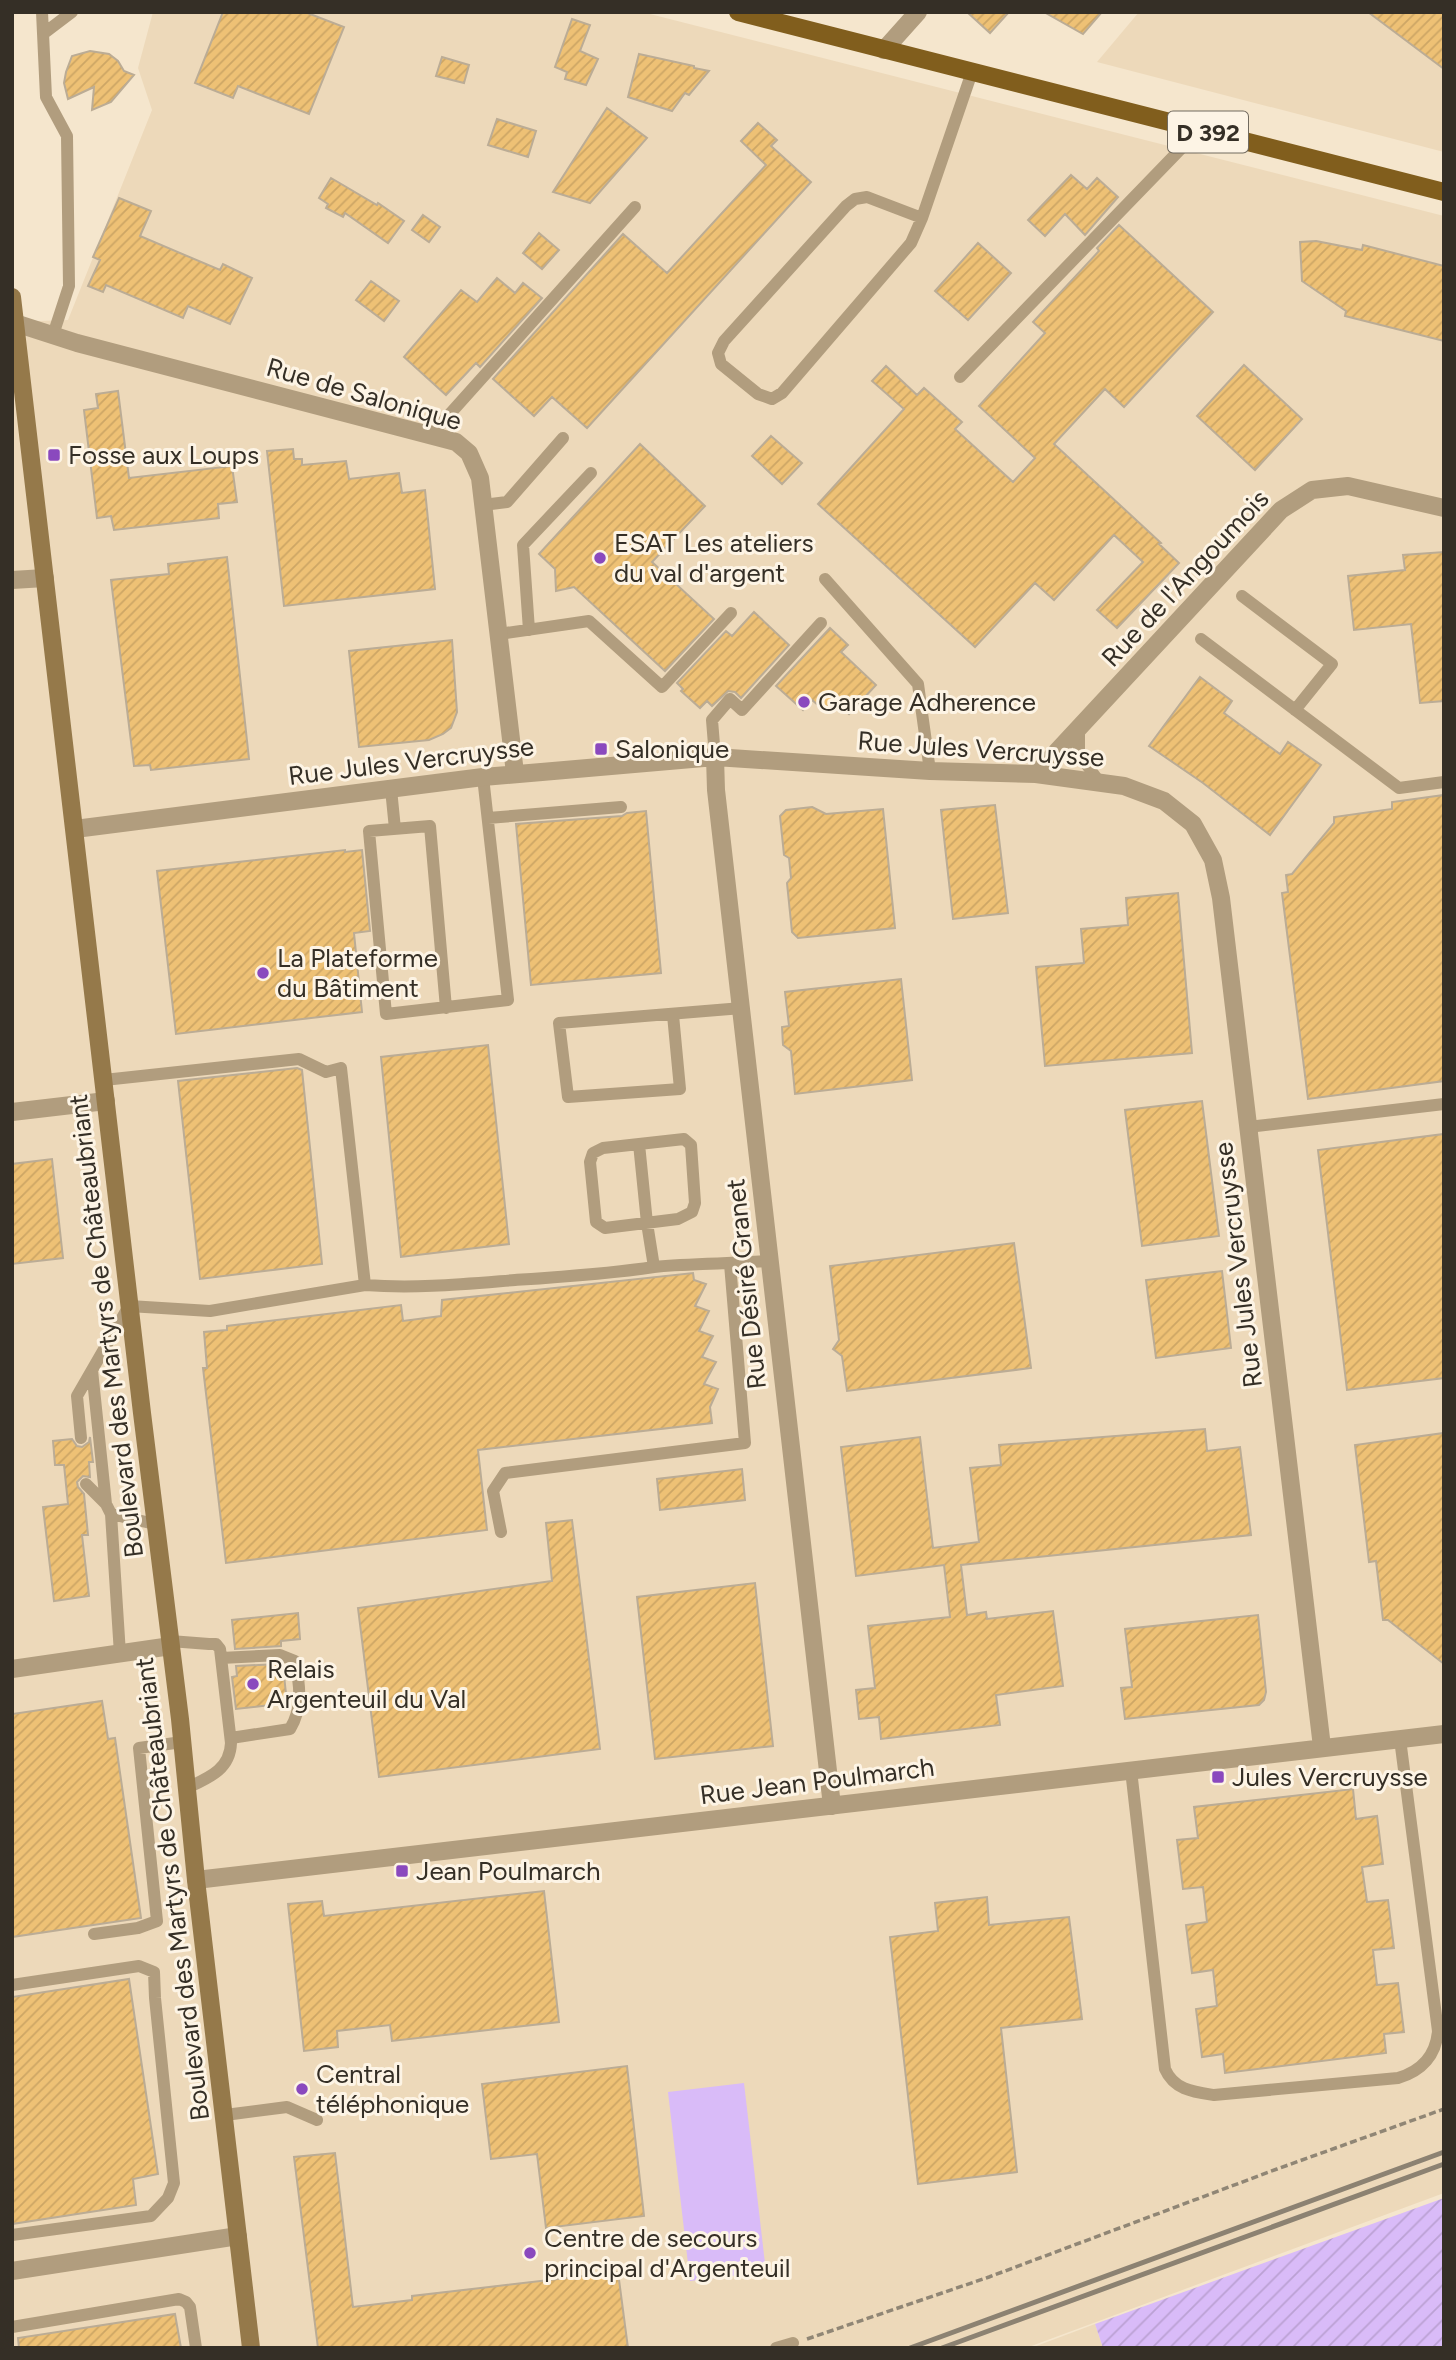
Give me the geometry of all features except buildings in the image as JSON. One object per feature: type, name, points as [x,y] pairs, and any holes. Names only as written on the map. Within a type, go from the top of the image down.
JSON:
[{"type":"main road","name":"D 392","points":[[738,12],[1444,192]]},
{"type":"main road","name":"Boulevard des Martyrs de Châteaubriant","points":[[12,297],[251,2348]]},
{"type":"street","points":[[884,50],[918,12]]},
{"type":"street","name":"Rue de Salonique","points":[[14,323],[456,442],[469,453],[480,478],[515,773]]},
{"type":"street","name":"Rue de l'Angoumois","points":[[1036,774],[1281,510],[1312,490],[1348,486],[1444,508]]},
{"type":"street","points":[[12,580],[45,578]]},
{"type":"street","name":"Rue Jules Vercruysse","points":[[75,829],[515,773],[715,757],[930,771],[1036,774],[1124,786],[1164,801],[1193,824],[1213,860],[1222,898],[1322,1747]]},
{"type":"street","name":"Rue Désiré Granet","points":[[715,757],[716,790],[832,1806]]},
{"type":"street","points":[[12,1112],[106,1101]]},
{"type":"street","points":[[12,1669],[171,1644]]},
{"type":"street","name":"Rue Jean Poulmarch","points":[[196,1880],[1444,1734]]},
{"type":"street","points":[[12,2271],[238,2236]]},
{"type":"lane","points":[[42,12],[46,97],[67,136],[69,285],[53,335]]},
{"type":"lane","points":[[43,34],[72,12]]},
{"type":"lane","points":[[922,218],[867,197],[855,199],[724,341],[718,353],[721,364],[758,394],[772,399],[782,393],[911,243],[922,218],[972,72]]},
{"type":"lane","points":[[960,377],[1199,130]]},
{"type":"lane","points":[[431,435],[635,207]]},
{"type":"lane","points":[[483,505],[507,502],[563,438]]},
{"type":"lane","points":[[529,630],[523,545],[591,473]]},
{"type":"lane","points":[[825,579],[918,684],[930,771]]},
{"type":"lane","points":[[1242,596],[1332,664],[1295,710]]},
{"type":"lane","points":[[499,634],[589,621],[662,687],[731,612]]},
{"type":"lane","points":[[715,757],[712,720],[730,699],[743,710],[821,624]]},
{"type":"lane","points":[[1201,639],[1399,788],[1444,782]]},
{"type":"lane","points":[[1079,728],[1079,754],[1100,783]]},
{"type":"lane","points":[[446,1008],[430,826],[369,831],[386,1014],[446,1008],[508,1000],[483,777]]},
{"type":"lane","points":[[391,789],[395,829]]},
{"type":"lane","points":[[488,818],[621,807]]},
{"type":"lane","points":[[673,1014],[680,1089],[568,1097],[559,1023],[742,1008]]},
{"type":"lane","points":[[104,1080],[299,1059],[326,1072],[341,1068],[365,1284]]},
{"type":"lane","points":[[1248,1127],[1444,1104]]},
{"type":"lane","points":[[684,1139],[691,1145],[695,1203],[692,1212],[678,1219],[605,1228],[596,1222],[590,1162],[593,1153],[603,1148],[639,1144],[684,1139]]},
{"type":"lane","points":[[639,1144],[654,1267]]},
{"type":"lane","points":[[81,1438],[77,1396],[130,1306],[210,1311],[365,1284],[404,1288],[614,1273],[698,1262],[730,1264],[769,1261]]},
{"type":"lane","points":[[501,1532],[493,1491],[505,1473],[745,1443],[730,1264]]},
{"type":"lane","points":[[92,1370],[108,1509],[120,1654]]},
{"type":"lane","points":[[86,1484],[108,1509],[155,1524]]},
{"type":"lane","points":[[171,1644],[216,1644],[219,1648],[231,1738],[231,1754],[219,1773],[187,1788]]},
{"type":"lane","points":[[221,1658],[281,1655],[295,1661],[298,1676],[300,1699],[297,1718],[289,1729],[231,1738]]},
{"type":"lane","points":[[1130,1770],[1165,2069],[1169,2077],[1178,2086],[1214,2095],[1398,2078],[1411,2075],[1429,2059],[1437,2045],[1438,2031],[1400,1739]]},
{"type":"lane","points":[[94,1934],[138,1928],[157,1921],[139,1748],[182,1742]]},
{"type":"lane","points":[[12,1985],[139,1966],[154,1972],[174,2183],[168,2198],[151,2216],[12,2235]]},
{"type":"lane","points":[[225,2115],[287,2107],[317,2120]]},
{"type":"lane","points":[[12,2327],[180,2299],[190,2307],[196,2348]]},
{"type":"lane","points":[[776,2348],[793,2343]]},
{"type":"path","points":[[793,2343],[989,2277],[1444,2109]]},
{"type":"shaded area","points":[[153,12],[642,12],[1444,216],[1444,2193],[1026,2348],[12,2348],[12,322],[68,320],[152,110],[138,68]]},
{"type":"shaded area","points":[[1139,12],[1444,12],[1444,152],[1097,62]]},
{"type":"shaded area","points":[[744,2083],[766,2272],[690,2281],[668,2092]]},
{"type":"shaded area","points":[[1444,2198],[1444,2348],[1103,2348],[1095,2324]]},
{"type":"shaded area","points":[[1095,2324],[1103,2348],[1031,2348]]},
{"type":"railway","points":[[910,2348],[1444,2152]]},
{"type":"railway","points":[[942,2348],[1444,2164]]},
{"type":"place","name":"Fosse aux Loups","points":[[54,455]]},
{"type":"place","name":"ESAT Les ateliers du val d'argent","points":[[600,558]]},
{"type":"place","name":"Garage Adherence","points":[[804,702]]},
{"type":"place","name":"Salonique","points":[[601,749]]},
{"type":"place","name":"La Plateforme du Bâtiment","points":[[263,973]]},
{"type":"place","name":"Relais Argenteuil du Val","points":[[253,1684]]},
{"type":"place","name":"Jules Vercruysse","points":[[1218,1777]]},
{"type":"place","name":"Jean Poulmarch","points":[[402,1871]]},
{"type":"place","name":"Central téléphonique","points":[[302,2089]]},
{"type":"place","name":"Centre de secours principal d'Argenteuil","points":[[530,2253]]}]
